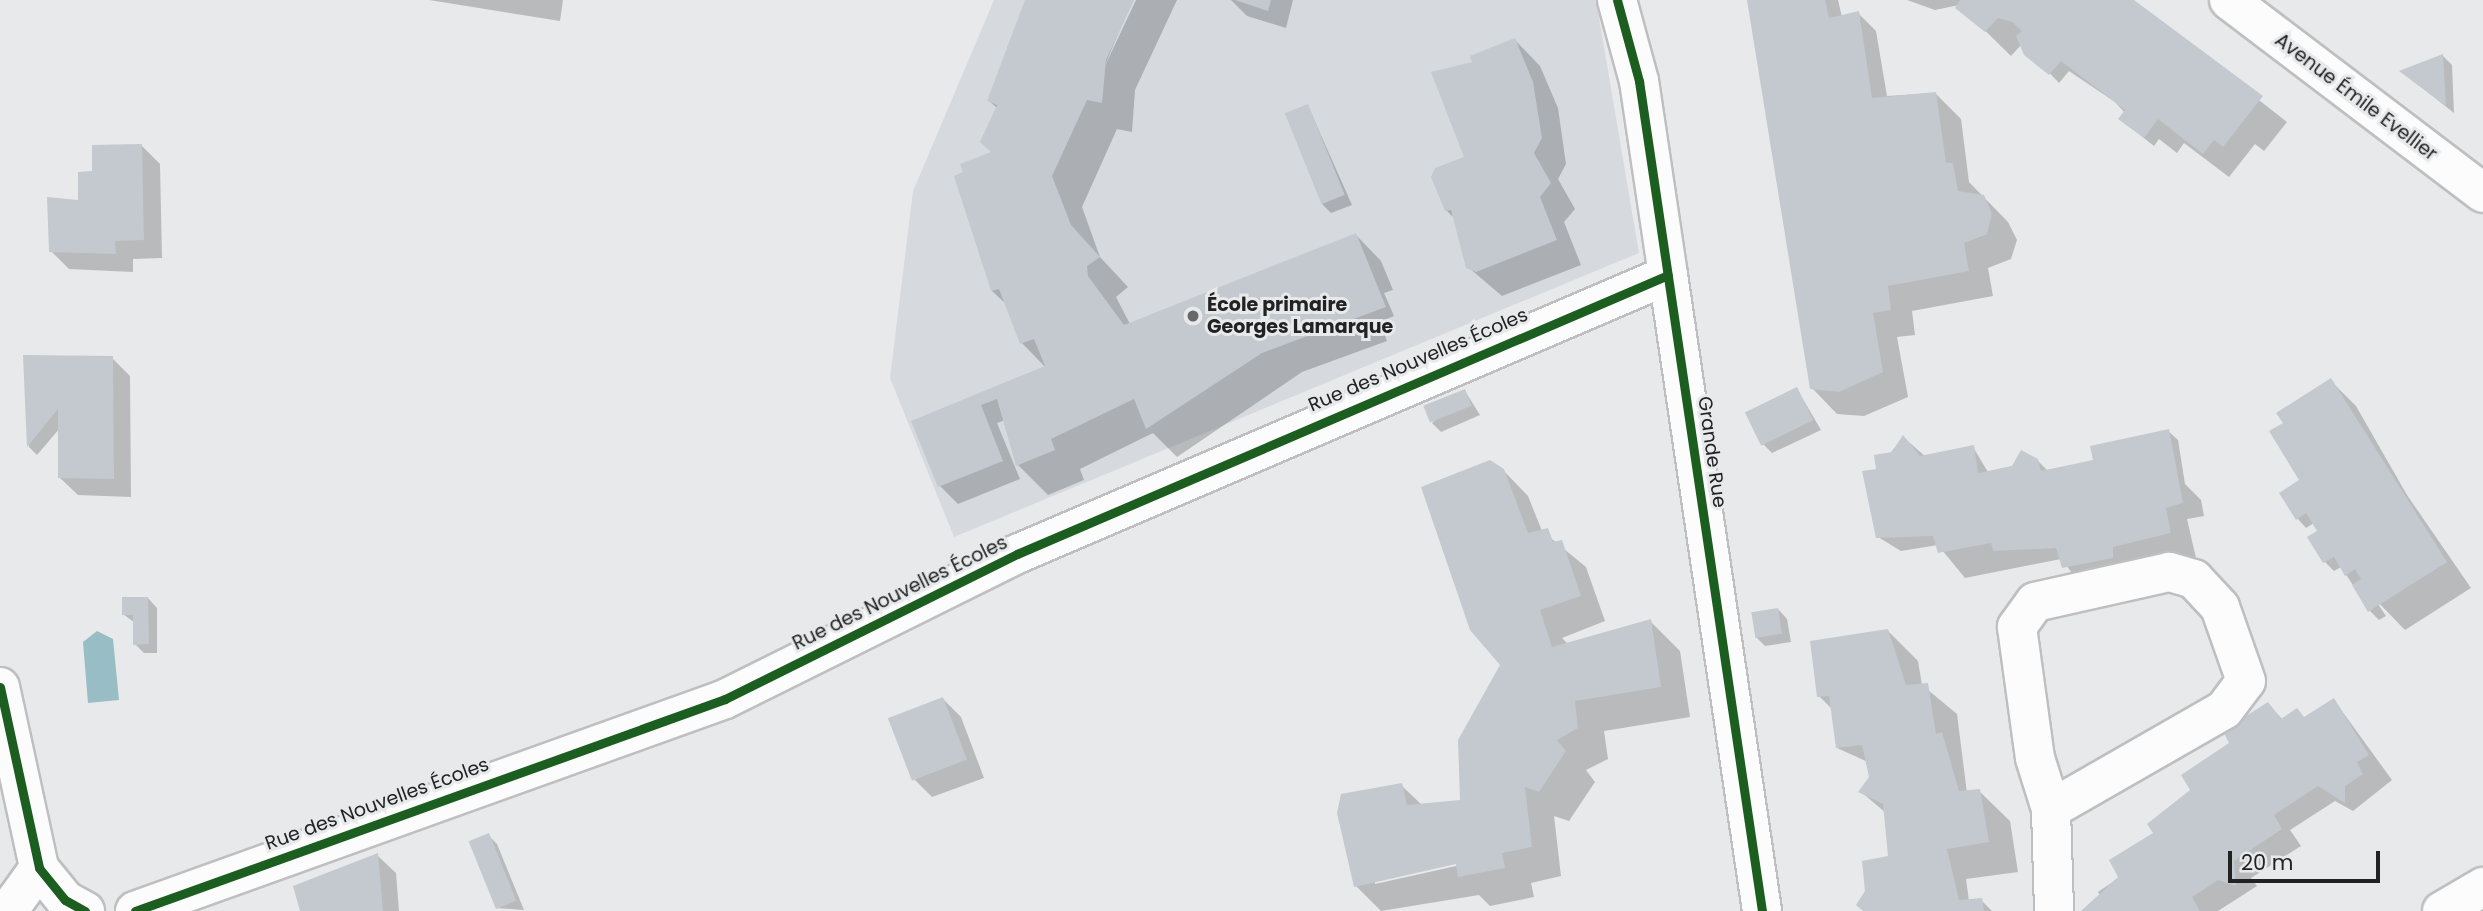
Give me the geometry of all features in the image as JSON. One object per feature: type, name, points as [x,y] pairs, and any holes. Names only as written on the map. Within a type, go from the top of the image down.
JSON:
[{"type":"street","name":"Grande Rue","points":[[1617,0],[1639,81],[1762,911]]},
{"type":"street","name":"Avenue Émile Evellier","points":[[2229,0],[2483,193]]},
{"type":"street","name":"Rue des Nouvelles Écoles","points":[[135,911],[725,699],[1017,554],[1668,275]]},
{"type":"street","points":[[2051,809],[2224,710],[2246,681],[2220,607],[2194,579],[2169,572],[2035,602],[2017,627],[2035,758],[2051,809],[2054,911]]},
{"type":"street","points":[[0,687],[39,868],[65,900],[85,911]]},
{"type":"street","points":[[8,911],[39,868]]},
{"type":"street","points":[[2442,911],[2483,887]]},
{"type":"shaded area","name":"École primaire Georges Lamarque","points":[[994,0],[1596,0],[1639,253],[954,537],[890,378],[913,191]]},
{"type":"water","points":[[97,631],[113,639],[119,700],[88,703],[83,642]]},
{"type":"building","points":[[1025,0],[1134,0],[1106,60],[1102,103],[1087,100],[1052,176],[1071,225],[1100,257],[1087,266],[1088,276],[1124,325],[1356,233],[1386,307],[1262,353],[1146,429],[1134,399],[1051,439],[1055,450],[1016,466],[997,399],[981,405],[1003,461],[938,487],[911,421],[1045,366],[1034,339],[1020,344],[999,289],[991,291],[954,176],[963,172],[960,164],[991,152],[980,142],[997,105],[987,101]]},
{"type":"building","points":[[1235,0],[1271,0],[1268,11]]},
{"type":"building","points":[[1747,0],[1825,0],[1829,18],[1859,11],[1872,98],[1936,92],[1946,163],[1953,163],[1958,191],[1984,195],[1992,214],[1987,234],[1964,243],[1969,271],[1888,286],[1891,310],[1873,313],[1883,372],[1839,392],[1810,389]]},
{"type":"building","points":[[1960,0],[2134,0],[2263,96],[2223,147],[2214,140],[2203,154],[2158,119],[2144,138],[2118,119],[2125,110],[2061,61],[2049,75],[2024,55],[2016,36],[2022,31],[2012,22],[1998,18],[1985,32],[1955,8]]},
{"type":"building","points":[[1515,38],[1533,82],[1542,138],[1534,153],[1551,183],[1540,197],[1557,240],[1476,272],[1466,268],[1451,210],[1445,211],[1431,177],[1435,168],[1464,157],[1431,72],[1472,62],[1470,56]]},
{"type":"building","points":[[2443,54],[2446,106],[2399,71]]},
{"type":"building","points":[[1308,104],[1345,195],[1322,204],[1285,113]]},
{"type":"building","points":[[142,144],[144,240],[115,241],[116,254],[49,252],[47,197],[78,200],[78,172],[92,171],[92,145]]},
{"type":"building","points":[[23,355],[113,356],[114,479],[58,478],[58,409],[27,447]]},
{"type":"building","points":[[2331,378],[2447,562],[2368,612],[2352,585],[2361,579],[2355,569],[2345,576],[2334,557],[2323,563],[2307,537],[2317,531],[2306,513],[2296,520],[2279,493],[2299,480],[2269,431],[2283,423],[2276,413]]},
{"type":"building","points":[[1797,387],[1813,420],[1761,446],[1745,412]]},
{"type":"building","points":[[1465,389],[1472,406],[1430,423],[1423,406]]},
{"type":"building","points":[[2169,429],[2183,503],[2166,508],[2171,533],[2113,547],[2113,558],[2062,568],[2056,548],[1993,551],[1991,543],[1938,553],[1933,536],[1876,538],[1862,471],[1876,469],[1874,455],[1892,452],[1903,435],[1920,456],[1974,445],[1978,473],[2012,466],[2021,450],[2038,459],[2041,471],[2093,460],[2090,446]]},
{"type":"building","points":[[1490,460],[1504,469],[1528,533],[1548,528],[1553,542],[1562,540],[1581,596],[1540,610],[1552,647],[1651,619],[1661,687],[1575,701],[1578,728],[1557,740],[1566,751],[1539,792],[1525,787],[1532,847],[1502,853],[1505,868],[1458,877],[1456,864],[1354,887],[1337,813],[1341,794],[1402,783],[1407,805],[1460,800],[1458,740],[1500,665],[1470,630],[1421,487]]},
{"type":"building","points":[[122,597],[148,597],[149,644],[133,645],[133,615],[122,615]]},
{"type":"building","points":[[1778,608],[1782,634],[1755,638],[1751,612]]},
{"type":"building","points":[[1888,629],[1906,685],[1928,683],[1936,734],[1942,732],[1959,791],[1980,789],[1989,842],[1947,849],[1959,900],[1982,898],[1984,911],[1863,911],[1856,905],[1865,891],[1862,861],[1888,856],[1883,804],[1858,792],[1869,777],[1862,745],[1836,748],[1829,696],[1817,697],[1810,641]]},
{"type":"building","points":[[943,697],[967,760],[912,781],[888,718]]},
{"type":"building","points":[[2334,698],[2369,755],[2357,762],[2363,774],[2345,786],[2345,803],[2318,786],[2274,815],[2282,829],[2234,861],[2236,886],[2218,880],[2192,897],[2200,911],[2081,911],[2118,877],[2109,860],[2153,833],[2147,824],[2190,790],[2181,775],[2229,743],[2223,731],[2268,702],[2281,719],[2297,708],[2304,717]]},
{"type":"building","points":[[489,833],[516,901],[496,909],[469,841]]},
{"type":"building","points":[[378,853],[383,911],[300,911],[293,886]]},
{"type":"cycle path","points":[[1617,0],[1639,81],[1762,911]]},
{"type":"cycle path","points":[[135,911],[725,699],[1017,554],[1668,275]]},
{"type":"cycle path","points":[[0,687],[39,868],[65,900],[85,911]]},
{"type":"place","name":"École primaire Georges Lamarque","points":[[1193,316]]}]
